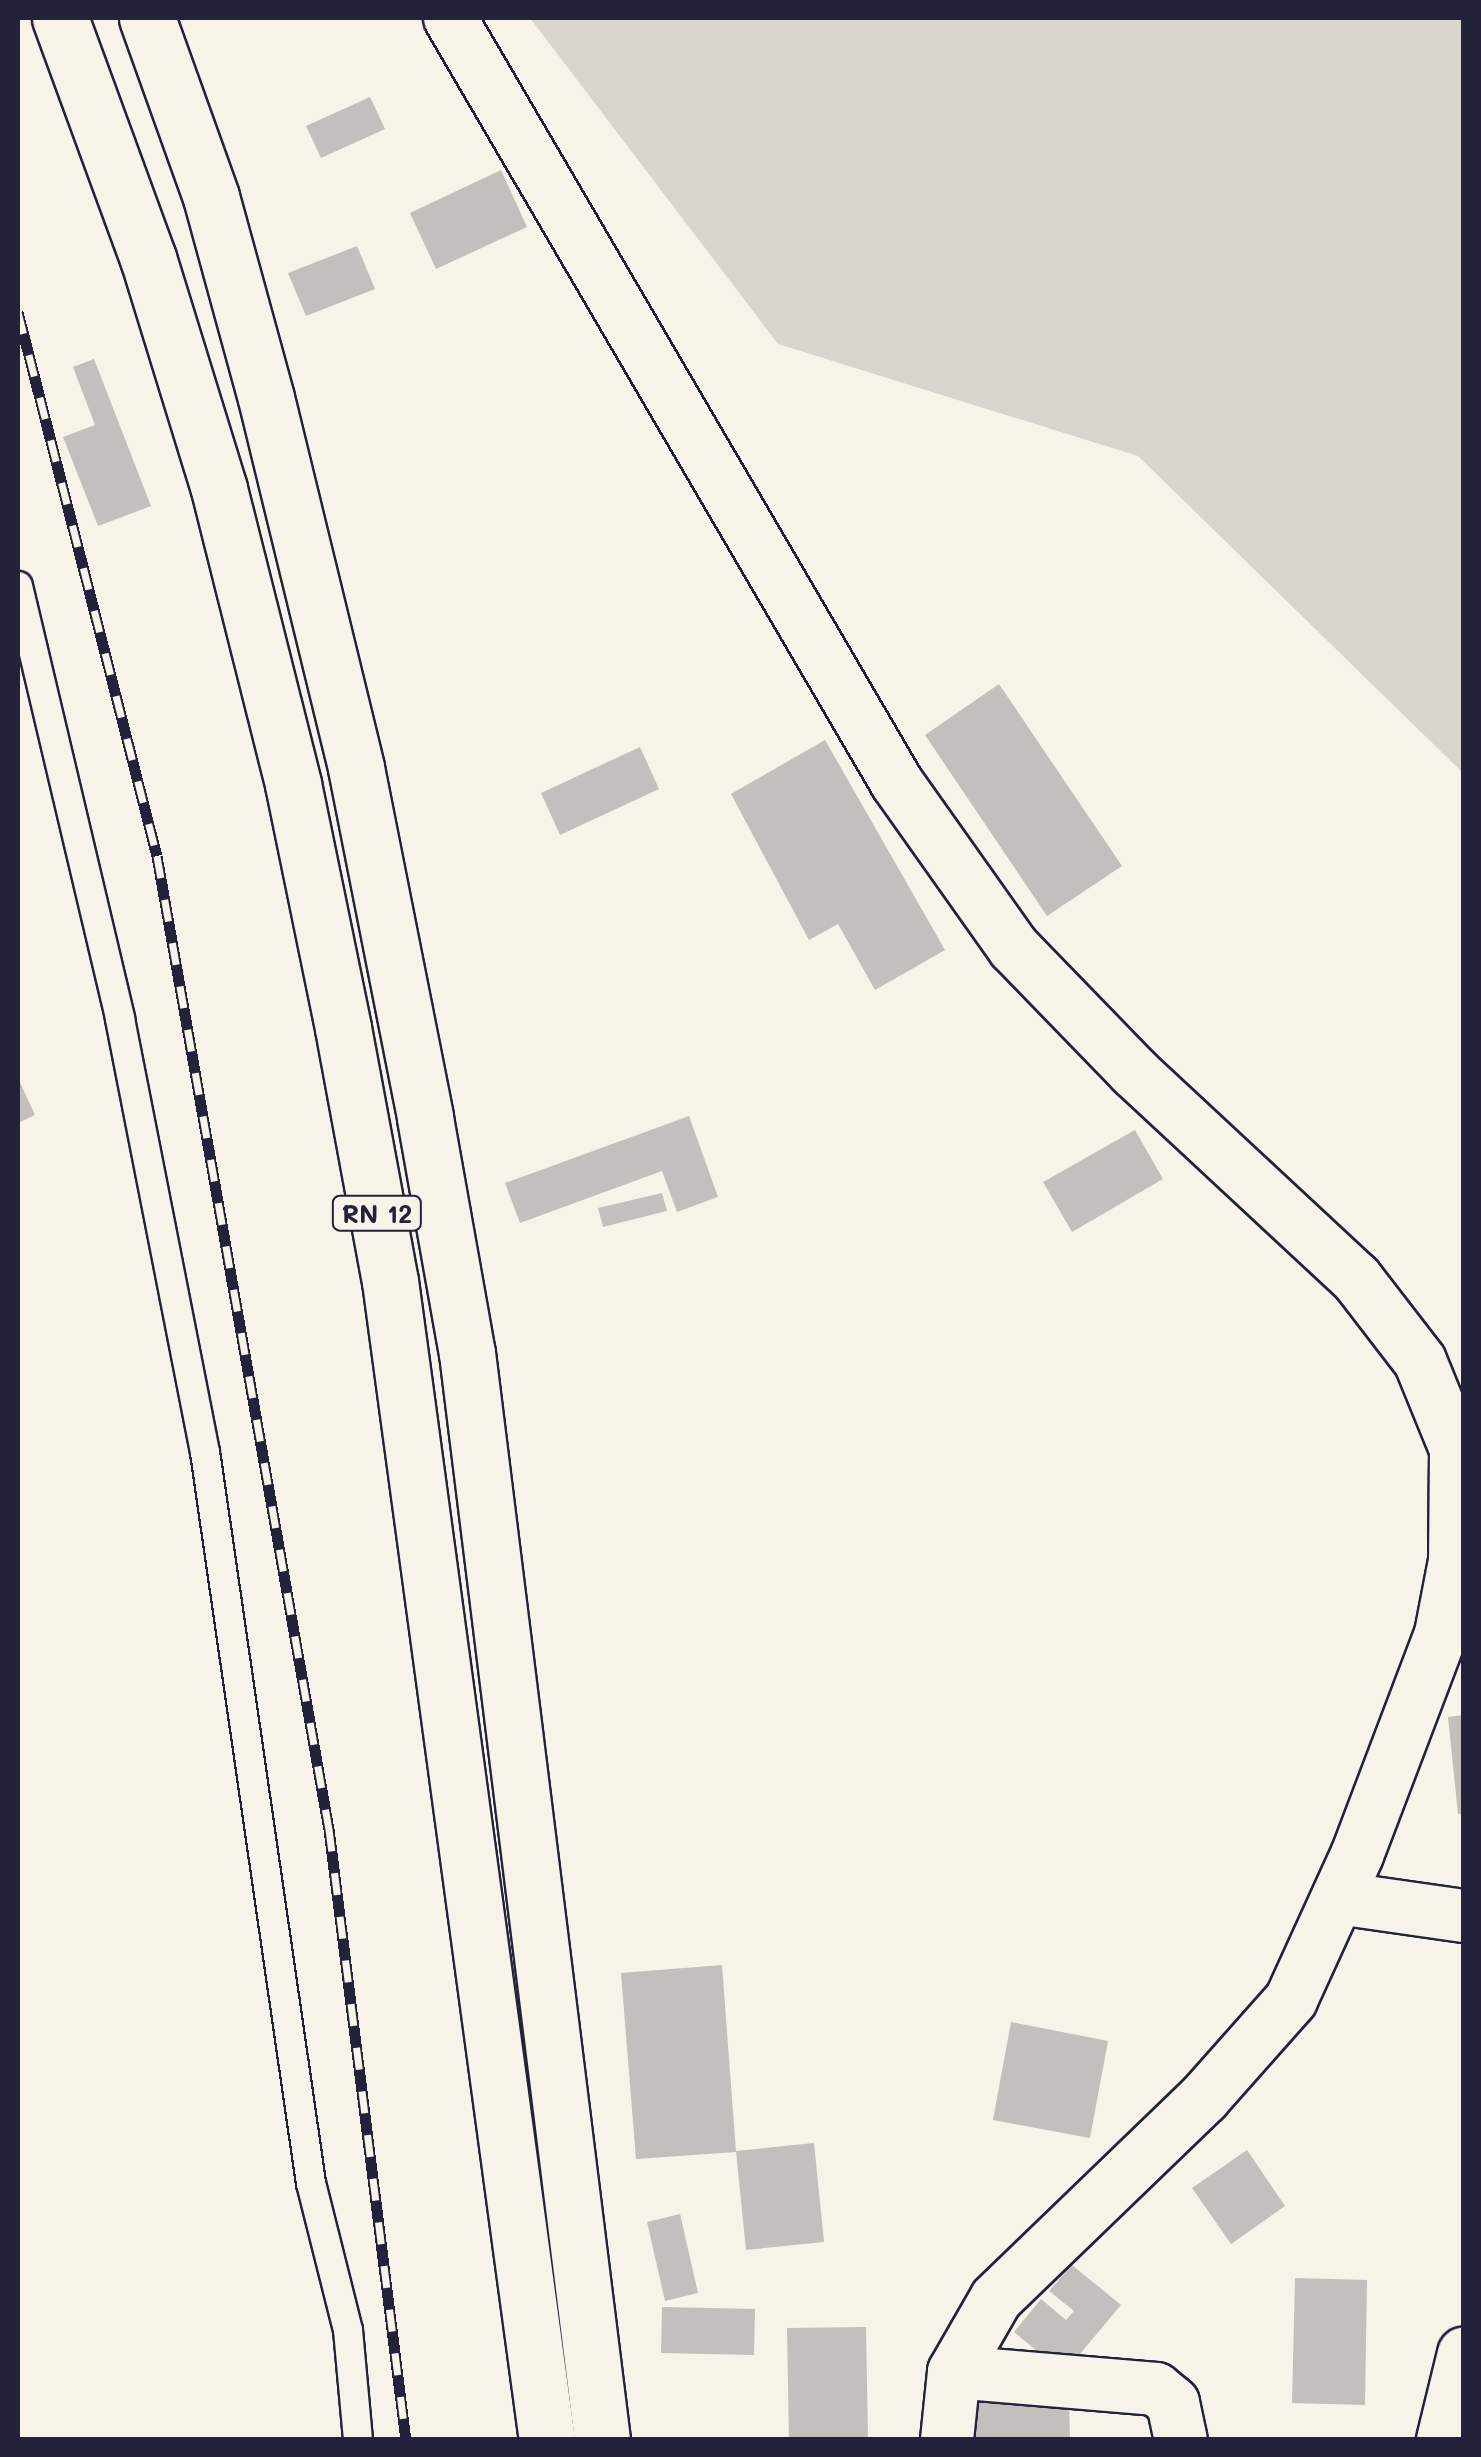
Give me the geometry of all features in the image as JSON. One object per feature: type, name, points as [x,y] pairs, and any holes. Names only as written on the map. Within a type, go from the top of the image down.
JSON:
[{"type":"highway","name":"RN 12","points":[[60,18],[148,258],[220,490],[293,784],[343,1028],[390,1281],[547,2440]]},
{"type":"highway","name":"RN 12","points":[[147,18],[211,196],[266,398],[356,768],[424,1118],[467,1353],[602,2440]]},
{"type":"street","points":[[450,18],[897,782],[1014,948],[1134,1072],[1356,1278],[1420,1361],[1456,1449],[1455,1561],[1441,1634],[1338,1898],[1291,2000],[1204,2098],[996,2299],[954,2372],[948,2440]]},
{"type":"street","points":[[1338,1898],[1464,1916]]},
{"type":"street","points":[[1443,2440],[1464,2354]]},
{"type":"street","points":[[954,2372],[1156,2389],[1174,2403],[1181,2440]]},
{"type":"lane","points":[[18,586],[120,1020],[205,1452],[312,2183],[348,2330],[358,2440]]},
{"type":"shaded area","points":[[530,18],[1463,18],[1463,773],[1138,456],[778,344]]},
{"type":"building","points":[[370,97],[385,129],[321,158],[306,126]]},
{"type":"building","points":[[501,170],[527,227],[436,269],[410,213]]},
{"type":"building","points":[[357,246],[375,289],[306,316],[288,273]]},
{"type":"building","points":[[94,359],[151,506],[98,526],[63,437],[95,425],[73,367]]},
{"type":"building","points":[[999,684],[1122,866],[1047,916],[925,735]]},
{"type":"building","points":[[825,740],[945,950],[875,990],[838,924],[809,940],[731,794]]},
{"type":"building","points":[[640,747],[659,789],[560,835],[541,793]]},
{"type":"building","points":[[18,1078],[35,1115],[18,1123]]},
{"type":"building","points":[[689,1116],[718,1197],[677,1212],[662,1171],[520,1223],[505,1183]]},
{"type":"building","points":[[1135,1130],[1163,1179],[1072,1232],[1043,1182]]},
{"type":"building","points":[[662,1193],[667,1211],[603,1227],[598,1208]]},
{"type":"building","points":[[1464,1715],[1464,1814],[1458,1814],[1448,1717]]},
{"type":"building","points":[[722,1965],[736,2152],[636,2159],[621,1973]]},
{"type":"building","points":[[1011,2022],[1108,2041],[1090,2138],[993,2120]]},
{"type":"building","points":[[814,2143],[824,2242],[746,2250],[736,2151]]},
{"type":"building","points":[[1247,2150],[1285,2206],[1231,2244],[1192,2188]]},
{"type":"building","points":[[680,2214],[698,2293],[665,2301],[647,2222]]},
{"type":"building","points":[[1072,2265],[1121,2305],[1064,2373],[1014,2332],[1041,2299],[1066,2320],[1074,2311],[1049,2291]]},
{"type":"building","points":[[1295,2278],[1367,2280],[1365,2405],[1292,2403]]},
{"type":"building","points":[[662,2307],[755,2309],[754,2355],[661,2353]]},
{"type":"building","points":[[866,2327],[868,2440],[789,2440],[787,2328]]},
{"type":"building","points":[[1069,2397],[1070,2440],[973,2440],[971,2402]]},
{"type":"railway","points":[[18,312],[157,856],[329,1829],[406,2440]]}]
